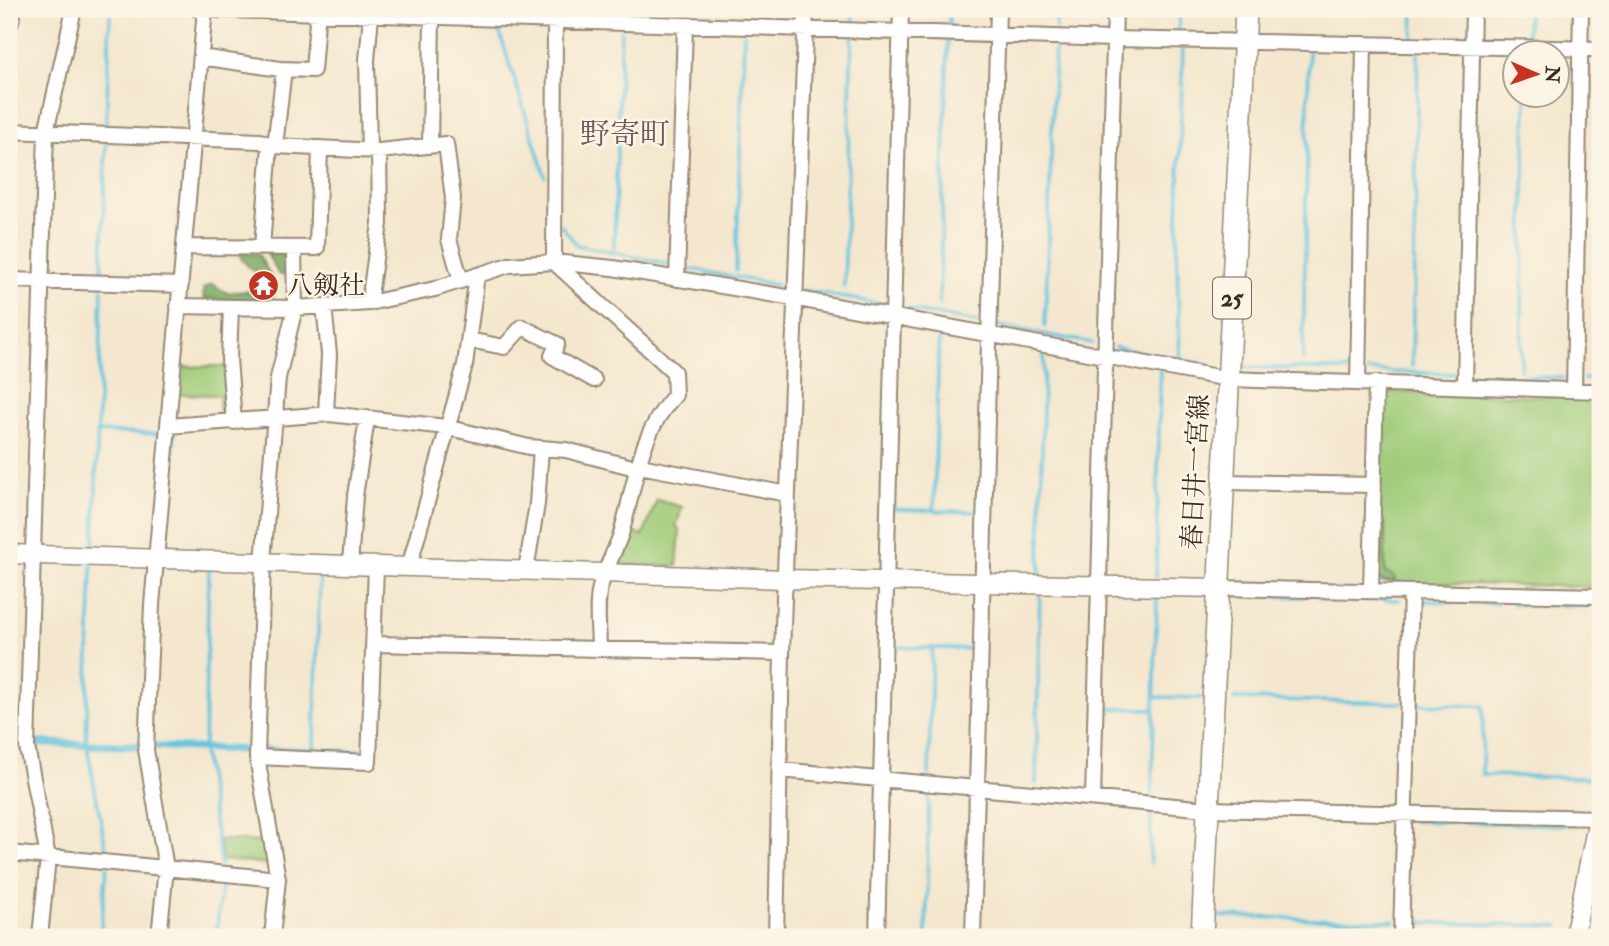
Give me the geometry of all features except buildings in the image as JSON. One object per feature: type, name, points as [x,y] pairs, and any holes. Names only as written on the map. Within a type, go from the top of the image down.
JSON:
[{"type":"main road","name":"春日井一宮線","points":[[1202,937],[1246,9]]},
{"type":"street","points":[[9,23],[12,9]]},
{"type":"street","points":[[40,937],[48,857],[27,747],[46,132],[74,9]]},
{"type":"street","points":[[197,9],[997,36],[1600,49]]},
{"type":"street","points":[[159,937],[166,868],[146,750],[156,559],[205,9]]},
{"type":"street","points":[[776,937],[793,298],[806,9]]},
{"type":"street","points":[[877,937],[901,9]]},
{"type":"street","points":[[973,937],[998,9]]},
{"type":"street","points":[[1093,798],[1115,9]]},
{"type":"street","points":[[1465,386],[1473,9]]},
{"type":"street","points":[[1574,390],[1581,9]]},
{"type":"street","points":[[201,57],[284,69],[313,70],[318,11]]},
{"type":"street","points":[[369,303],[379,231],[374,150],[366,92],[371,15]]},
{"type":"street","points":[[430,145],[432,17]]},
{"type":"street","points":[[555,21],[554,262],[674,372],[675,395],[650,427],[608,573],[601,584],[599,649]]},
{"type":"street","points":[[677,279],[685,25]]},
{"type":"street","points":[[1358,383],[1364,44]]},
{"type":"street","points":[[261,247],[284,69]]},
{"type":"street","points":[[9,131],[260,141],[273,146],[374,150],[446,144],[453,198],[449,239],[461,281]]},
{"type":"street","points":[[184,247],[317,248],[320,148]]},
{"type":"street","points":[[272,937],[278,879],[257,757],[263,562],[278,378],[295,308],[294,248]]},
{"type":"street","points":[[178,306],[295,308],[369,303],[396,299],[509,265],[554,262],[793,298],[1228,379],[1600,391]]},
{"type":"street","points":[[409,567],[470,340],[477,275]]},
{"type":"street","points":[[9,280],[181,285]]},
{"type":"street","points":[[324,306],[329,354],[326,414]]},
{"type":"street","points":[[231,307],[229,359],[234,422]]},
{"type":"street","points":[[470,340],[503,347],[522,327],[557,344],[552,356],[594,380]]},
{"type":"street","points":[[1371,591],[1376,383]]},
{"type":"street","points":[[168,426],[326,414],[446,427],[541,448],[566,450],[787,494]]},
{"type":"street","points":[[350,565],[355,496],[367,419]]},
{"type":"street","points":[[526,570],[537,504],[541,448]]},
{"type":"street","points":[[1224,482],[1374,485]]},
{"type":"street","points":[[9,554],[785,579],[1600,596]]},
{"type":"street","points":[[257,757],[369,762],[376,566]]},
{"type":"street","points":[[1401,937],[1411,592]]},
{"type":"street","points":[[373,644],[782,653]]},
{"type":"street","points":[[780,769],[1208,809],[1599,815],[1574,937]]},
{"type":"street","points":[[9,853],[278,879]]},
{"type":"green space","points":[[239,253],[258,254],[271,276],[252,270]]},
{"type":"green space","points":[[267,254],[289,254],[290,274],[279,275]]},
{"type":"green space","points":[[212,284],[227,293],[247,291],[252,294],[271,294],[273,297],[271,301],[204,299],[203,289]]},
{"type":"green space","points":[[226,366],[230,415],[220,416],[219,395],[178,394],[181,367]]},
{"type":"green space","points":[[1382,391],[1600,398],[1600,587],[1379,582],[1376,578]]},
{"type":"green space","points":[[657,500],[682,507],[676,527],[680,529],[677,566],[620,565],[617,560],[628,530],[643,536]]},
{"type":"green space","points":[[1382,520],[1385,525],[1385,573],[1394,576],[1395,581],[1383,581],[1377,576],[1379,521]]},
{"type":"green space","points":[[219,840],[266,842],[269,864],[222,860]]},
{"type":"waterway","points":[[797,9],[797,16]]},
{"type":"waterway","points":[[853,9],[853,21]]},
{"type":"waterway","points":[[949,9],[949,26]]},
{"type":"waterway","points":[[1056,9],[1056,29]]},
{"type":"waterway","points":[[1178,34],[1180,9]]},
{"type":"waterway","points":[[1413,39],[1414,9]]},
{"type":"waterway","points":[[1527,38],[1528,9]]},
{"type":"waterway","points":[[106,129],[110,15]]},
{"type":"waterway","points":[[496,21],[545,176]]},
{"type":"waterway","points":[[614,247],[621,30]]},
{"type":"waterway","points":[[736,271],[744,34]]},
{"type":"waterway","points":[[844,288],[852,36]]},
{"type":"waterway","points":[[939,304],[948,40]]},
{"type":"waterway","points":[[1045,326],[1055,43]]},
{"type":"waterway","points":[[1180,360],[1177,257],[1183,45]]},
{"type":"waterway","points":[[1303,359],[1309,51]]},
{"type":"waterway","points":[[1412,366],[1418,54]]},
{"type":"waterway","points":[[1521,369],[1526,108]]},
{"type":"waterway","points":[[102,274],[106,140]]},
{"type":"waterway","points":[[561,225],[577,245],[668,264]]},
{"type":"waterway","points":[[686,268],[777,285]]},
{"type":"waterway","points":[[94,548],[102,289]]},
{"type":"waterway","points":[[803,290],[880,304]]},
{"type":"waterway","points":[[899,308],[977,322]]},
{"type":"waterway","points":[[995,325],[1092,343]]},
{"type":"waterway","points":[[934,511],[939,332]]},
{"type":"waterway","points":[[1115,347],[1211,366]]},
{"type":"waterway","points":[[1040,576],[1044,351]]},
{"type":"waterway","points":[[1240,367],[1349,370]]},
{"type":"waterway","points":[[1156,577],[1160,371]]},
{"type":"waterway","points":[[1368,371],[1456,374]]},
{"type":"waterway","points":[[1476,375],[1563,378]]},
{"type":"waterway","points":[[1584,379],[1600,379]]},
{"type":"waterway","points":[[98,432],[158,434]]},
{"type":"waterway","points":[[175,433],[166,543],[176,552]]},
{"type":"waterway","points":[[892,509],[978,512]]},
{"type":"waterway","points":[[86,742],[92,566]]},
{"type":"waterway","points":[[204,744],[209,569]]},
{"type":"waterway","points":[[314,750],[320,571]]},
{"type":"waterway","points":[[1036,783],[1040,591]]},
{"type":"waterway","points":[[1152,794],[1157,594]]},
{"type":"waterway","points":[[1229,595],[1304,597]]},
{"type":"waterway","points":[[1319,598],[1399,600]]},
{"type":"waterway","points":[[1421,601],[1459,602]]},
{"type":"waterway","points":[[1471,603],[1497,603]]},
{"type":"waterway","points":[[1513,604],[1588,606]]},
{"type":"waterway","points":[[890,647],[975,649]]},
{"type":"waterway","points":[[929,775],[932,648]]},
{"type":"waterway","points":[[1154,697],[1203,698]]},
{"type":"waterway","points":[[1234,699],[1402,703]]},
{"type":"waterway","points":[[1413,704],[1483,706],[1482,775],[1588,778]]},
{"type":"waterway","points":[[1101,708],[1154,709]]},
{"type":"waterway","points":[[9,740],[20,740]]},
{"type":"waterway","points":[[33,741],[141,744]]},
{"type":"waterway","points":[[9,744],[18,744]]},
{"type":"waterway","points":[[34,745],[139,748]]},
{"type":"waterway","points":[[155,745],[249,748]]},
{"type":"waterway","points":[[87,746],[107,855]]},
{"type":"waterway","points":[[155,748],[249,752]]},
{"type":"waterway","points":[[264,748],[359,751]]},
{"type":"waterway","points":[[203,750],[221,865]]},
{"type":"waterway","points":[[926,937],[929,789]]},
{"type":"waterway","points":[[1150,864],[1151,810]]},
{"type":"waterway","points":[[1412,821],[1451,822]]},
{"type":"waterway","points":[[1462,822],[1575,825]]},
{"type":"waterway","points":[[100,937],[107,867]]},
{"type":"waterway","points":[[216,937],[222,878]]},
{"type":"waterway","points":[[1214,916],[1395,921]]},
{"type":"waterway","points":[[1407,922],[1559,926]]},
{"type":"place","name":"八剱社","points":[[264,286]]},
{"type":"district","name":"野寄町","points":[[625,134]]}]
